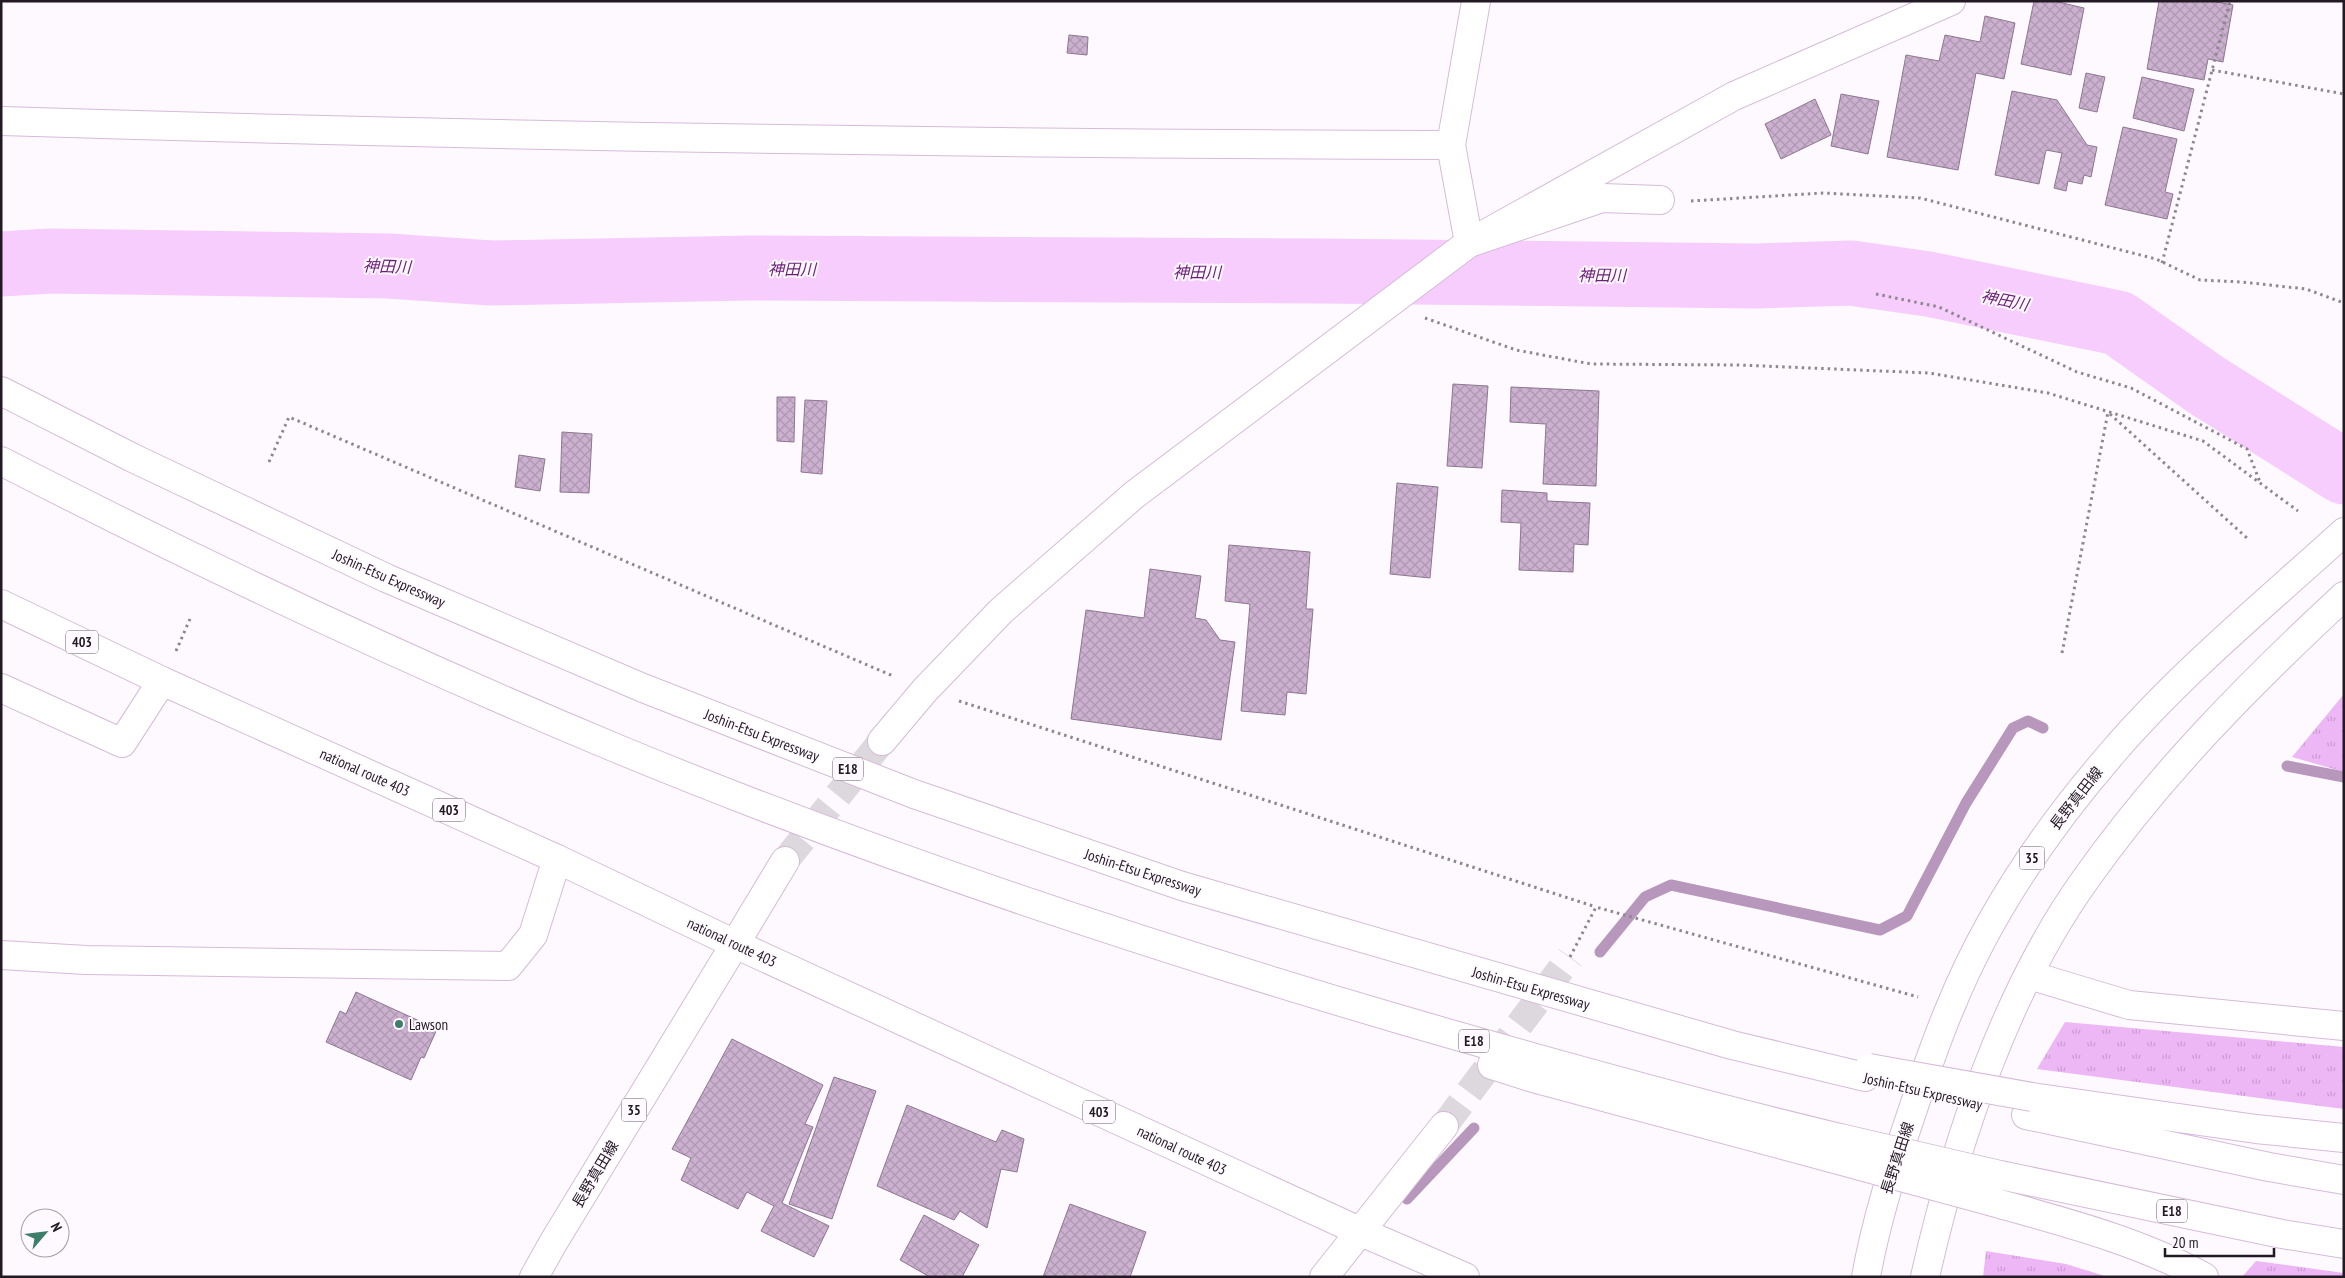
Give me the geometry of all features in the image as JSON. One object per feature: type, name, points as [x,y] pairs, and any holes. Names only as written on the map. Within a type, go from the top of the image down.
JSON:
[{"type":"main road","points":[[1469,243],[1451,146],[1476,1]]},
{"type":"main road","points":[[882,741],[925,690],[1001,611],[1134,495],[1469,243],[1734,96],[1951,1]]},
{"type":"main road","points":[[1,121],[328,131],[869,140],[1451,146]]},
{"type":"main road","points":[[1469,243],[1602,198],[1660,200]]},
{"type":"main road","name":"Joshin-Etsu Expressway","points":[[1,391],[133,458],[386,578],[643,688],[914,794],[1182,886],[1732,1046],[2029,1106]]},
{"type":"main road","points":[[1,461],[87,505],[351,632],[618,749],[865,846],[1111,932],[1277,996],[1533,1078],[1836,1148],[1993,1202],[2067,1223],[2130,1245],[2204,1277]]},
{"type":"main road","name":"長野真田線","points":[[1866,1277],[1878,1217],[1931,1057],[1950,1006],[1988,927],[2018,877],[2062,814],[2114,750],[2163,699],[2344,532]]},
{"type":"main road","points":[[1925,1277],[1934,1238],[1965,1132],[2001,1034],[2029,975],[2084,881],[2173,767],[2302,635],[2344,596]]},
{"type":"main road","name":"national route 403","points":[[1,604],[162,681],[557,859],[735,944],[1359,1231],[1465,1277]]},
{"type":"main road","points":[[1,688],[122,743],[162,681]]},
{"type":"main road","points":[[1,955],[86,960],[508,966],[533,936],[557,859]]},
{"type":"main road","name":"長野真田線","points":[[534,1277],[552,1243],[785,861]]},
{"type":"main road","points":[[2029,975],[2129,1005],[2344,1026]]},
{"type":"main road","points":[[2029,1106],[2344,1138]]},
{"type":"main road","points":[[2029,1106],[2269,1167],[2344,1180]]},
{"type":"main road","points":[[1324,1277],[1444,1126]]},
{"type":"main road","name":"E18","points":[[1836,1148],[2000,1175],[2282,1234],[2344,1244]]},
{"type":"path","points":[[2162,262],[2230,1]]},
{"type":"path","points":[[2212,70],[2344,94]]},
{"type":"path","points":[[1660,200],[1706,202],[1823,193],[1920,198],[2162,262],[2200,280],[2242,282],[2306,289],[2344,303]]},
{"type":"path","points":[[1876,294],[1939,307],[2077,372],[2131,388],[2247,449],[2261,484]]},
{"type":"path","points":[[1395,297],[1447,327],[1516,350],[1591,364],[1739,365],[1929,373],[2048,393],[2202,441],[2298,511]]},
{"type":"path","points":[[2108,412],[2247,538]]},
{"type":"path","points":[[2062,654],[2108,412]]},
{"type":"path","points":[[269,462],[289,417],[925,690],[1596,907],[1950,1006]]},
{"type":"path","points":[[1570,957],[1596,907]]},
{"type":"green space","points":[[2344,694],[2344,772],[2292,757]]},
{"type":"green space","points":[[2065,1022],[2344,1047],[2344,1109],[2037,1069]]},
{"type":"green space","points":[[1986,1251],[2066,1264],[2108,1277],[1983,1277]]},
{"type":"green space","points":[[2256,1261],[2344,1273],[2344,1277],[2242,1277]]},
{"type":"building","points":[[2034,1],[2054,1],[2084,8],[2071,75],[2021,64]]},
{"type":"building","points":[[2159,1],[2212,1],[2233,5],[2223,62],[2208,59],[2204,80],[2147,69]]},
{"type":"building","points":[[1985,16],[2015,23],[2004,79],[1976,73],[1958,170],[1887,157],[1906,55],[1939,61],[1945,35],[1980,42]]},
{"type":"building","points":[[1069,35],[1088,37],[1087,55],[1067,53]]},
{"type":"building","points":[[2086,73],[2105,77],[2097,112],[2079,108]]},
{"type":"building","points":[[2142,77],[2194,89],[2184,131],[2133,118]]},
{"type":"building","points":[[2012,91],[2057,100],[2087,145],[2097,147],[2091,177],[2084,175],[2082,184],[2068,181],[2066,191],[2054,188],[2062,153],[2046,150],[2039,184],[1995,175]]},
{"type":"building","points":[[1841,94],[1879,101],[1868,154],[1831,146]]},
{"type":"building","points":[[1815,99],[1831,135],[1781,159],[1765,124]]},
{"type":"building","points":[[2123,127],[2177,139],[2165,192],[2173,194],[2167,219],[2105,205]]},
{"type":"building","points":[[1453,384],[1488,386],[1482,468],[1447,466]]},
{"type":"building","points":[[1511,387],[1599,391],[1596,486],[1543,484],[1546,424],[1510,422]]},
{"type":"building","points":[[777,397],[795,397],[794,442],[777,441]]},
{"type":"building","points":[[805,400],[827,401],[822,474],[801,472]]},
{"type":"building","points":[[562,432],[592,434],[589,493],[560,492]]},
{"type":"building","points":[[519,455],[545,459],[540,491],[515,487]]},
{"type":"building","points":[[1397,483],[1438,487],[1430,578],[1390,574]]},
{"type":"building","points":[[1502,490],[1547,493],[1547,501],[1590,503],[1588,545],[1574,544],[1573,572],[1519,570],[1521,523],[1501,522]]},
{"type":"building","points":[[1229,545],[1310,552],[1306,609],[1313,609],[1306,694],[1287,692],[1285,715],[1241,711],[1250,604],[1225,601]]},
{"type":"building","points":[[1150,569],[1201,576],[1195,618],[1206,620],[1220,640],[1235,642],[1221,740],[1071,719],[1086,610],[1144,618]]},
{"type":"building","points":[[356,992],[437,1029],[424,1058],[421,1057],[411,1080],[326,1042],[340,1011],[346,1014]]},
{"type":"building","points":[[732,1039],[823,1085],[805,1124],[813,1127],[782,1203],[829,1226],[814,1257],[761,1231],[774,1206],[747,1192],[738,1209],[681,1180],[691,1158],[672,1149]]},
{"type":"building","points":[[834,1077],[876,1091],[832,1219],[789,1204]]},
{"type":"building","points":[[907,1105],[996,1142],[1002,1130],[1024,1139],[1017,1172],[1001,1169],[987,1228],[960,1211],[954,1220],[877,1186]]},
{"type":"building","points":[[1070,1204],[1146,1232],[1130,1277],[1043,1277]]},
{"type":"building","points":[[924,1215],[979,1245],[962,1277],[930,1277],[900,1260]]},
{"type":"waterway","name":"神田川","points":[[1,264],[50,261],[389,266],[491,273],[750,268],[1322,271],[1756,276],[1851,273],[1928,284],[2118,323],[2206,385],[2344,472]]},
{"type":"waterway","points":[[1600,952],[1645,897],[1671,885],[1880,930],[1907,916],[1966,803],[2013,728],[2028,721],[2043,728]]},
{"type":"waterway","points":[[2287,766],[2344,777]]},
{"type":"waterway","points":[[1407,1199],[1474,1128]]},
{"type":"tunnel","points":[[785,861],[882,741]]},
{"type":"tunnel","points":[[1444,1126],[1570,957]]},
{"type":"place","name":"Lawson","points":[[399,1024]]}]
